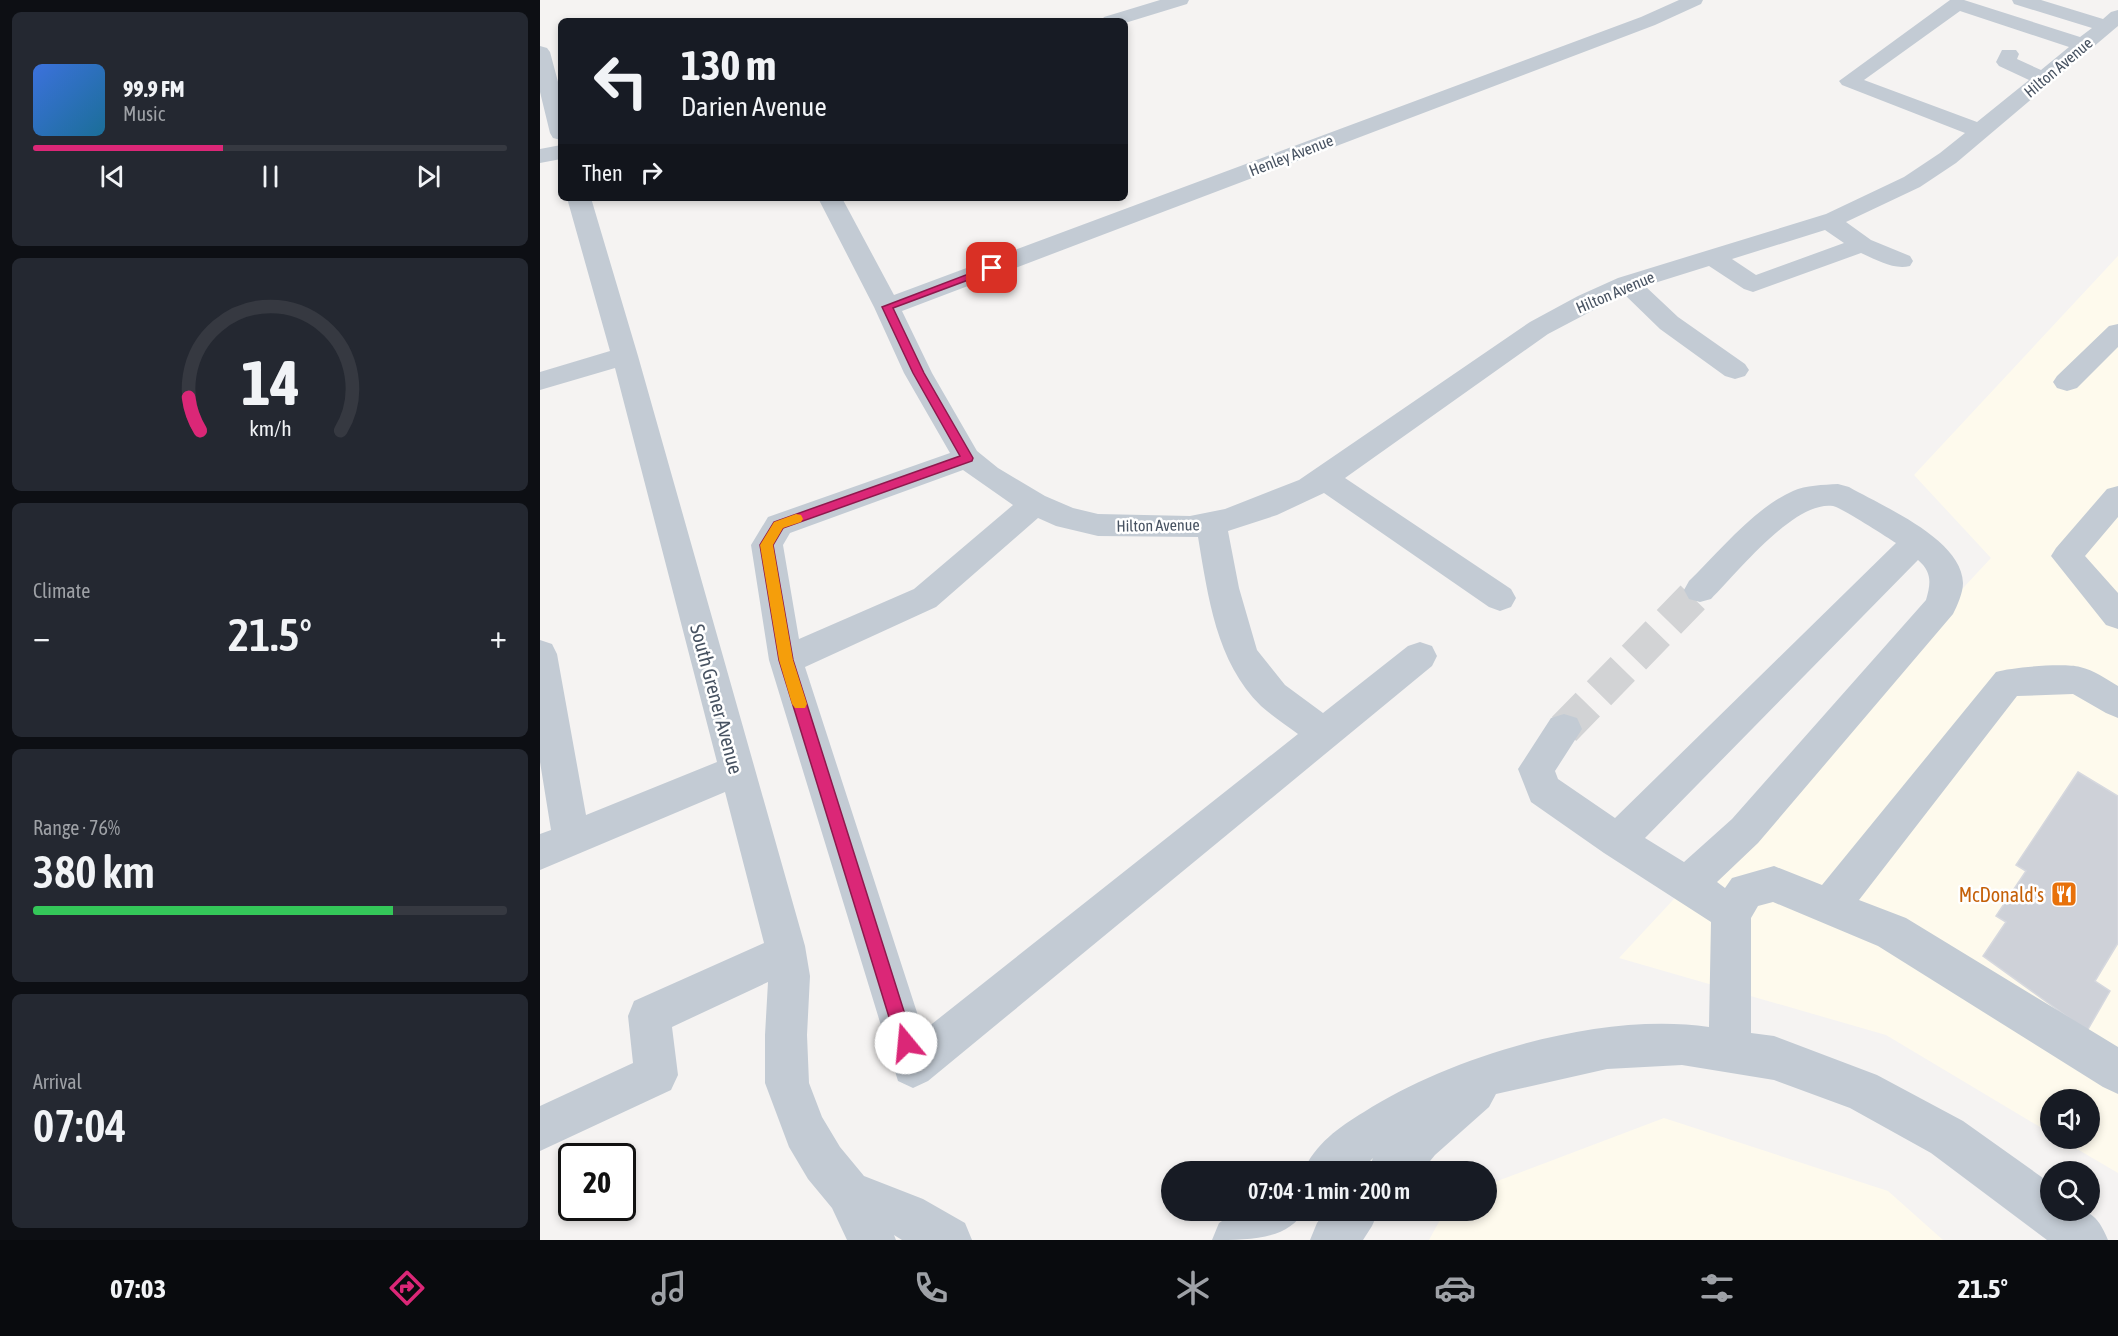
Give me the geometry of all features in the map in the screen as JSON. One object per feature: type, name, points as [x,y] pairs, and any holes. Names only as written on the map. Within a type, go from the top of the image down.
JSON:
[{"type":"street","points":[[1121,18],[1180,0]]},
{"type":"street","name":"Henley Avenue","points":[[887,307],[1627,28],[1694,0]]},
{"type":"street","points":[[2021,0],[2112,21]]},
{"type":"street","points":[[1980,131],[1849,81],[1958,4],[2084,45]]},
{"type":"street","name":"Hilton Avenue","points":[[967,458],[988,475],[1034,504],[1067,518],[1098,525],[1190,527],[1211,524],[1266,507],[1310,488],[1539,328],[1587,302],[1627,283],[1828,221],[1874,202],[1912,182],[1948,158],[2112,21]]},
{"type":"street","points":[[2043,80],[2006,62],[2011,52],[2047,33]]},
{"type":"street","points":[[540,52],[544,83],[558,124]]},
{"type":"street","points":[[540,156],[558,153]]},
{"type":"street","name":"South Grener Avenue","points":[[580,201],[625,356],[786,953],[789,976],[786,1035],[787,1083],[805,1131],[824,1163],[848,1192],[872,1240]]},
{"type":"street","points":[[832,201],[887,307],[918,373],[967,458],[779,525],[767,545],[786,660],[913,1066],[1420,656]]},
{"type":"street","points":[[1828,221],[1862,245],[1900,261]]},
{"type":"street","points":[[1712,257],[1753,284],[1862,245]]},
{"type":"street","points":[[1627,283],[1669,323],[1735,370]]},
{"type":"street","points":[[2067,382],[2118,332]]},
{"type":"street","points":[[540,381],[625,356]]},
{"type":"street","points":[[1324,478],[1500,598]]},
{"type":"street","points":[[1688,884],[1745,831],[1941,605],[1947,583],[1941,562],[1918,541],[1838,495],[1804,498],[1778,513],[1700,590]]},
{"type":"street","points":[[2118,497],[2067,556],[2118,616]]},
{"type":"street","points":[[786,660],[925,598],[1034,504]]},
{"type":"street","points":[[1211,524],[1223,588],[1242,655],[1273,695],[1324,734]]},
{"type":"street","points":[[1617,841],[1918,541]]},
{"type":"street","points":[[540,654],[555,845],[737,770]]},
{"type":"street","points":[[1830,906],[2008,682],[2078,680],[2118,703]]},
{"type":"street","points":[[1564,729],[1536,769],[1544,790],[1617,841],[1731,913]]},
{"type":"street","points":[[1730,1050],[1731,913],[1746,891],[1774,884],[1892,932],[2118,1072]]},
{"type":"street","points":[[540,1129],[656,1075],[649,1016],[786,953]]},
{"type":"street","points":[[1337,1161],[1354,1144],[1411,1107],[1495,1072],[1607,1048],[1682,1044],[1774,1058],[1862,1090],[1947,1137],[2043,1206],[2084,1240]]},
{"type":"street","points":[[1400,1161],[1419,1139],[1495,1072]]},
{"type":"street","name":"South Grener Avenue","points":[[848,1192],[906,1216],[948,1240]]},
{"type":"street","points":[[1236,1240],[1265,1221]]},
{"type":"street","points":[[1334,1240],[1348,1221]]},
{"type":"shaded area","points":[[2118,256],[2118,1173],[2077,1149],[2100,1149],[2100,1089],[2040,1089],[2040,1127],[1886,1035],[1619,958],[1991,558],[1914,475]]},
{"type":"shaded area","points":[[1664,1118],[1888,1191],[1943,1240],[1429,1240],[1439,1221],[1497,1221],[1497,1181]]},
{"type":"building","name":"McDonald's","points":[[2078,772],[2118,796],[2118,943],[2095,981],[2110,991],[2087,1031],[1983,956],[2006,922],[1996,916],[2026,871],[2016,865]]},
{"type":"tunnel","points":[[1564,729],[1700,590]]},
{"type":"slow traffic","points":[[796,519],[779,525],[767,545],[786,660],[800,704]]},
{"type":"place","name":"McDonald's","points":[[2064,894]]},
{"type":"route","points":[[906,1043],[786,660],[767,545],[779,525],[967,458],[918,373],[887,307],[992,268]]}]
